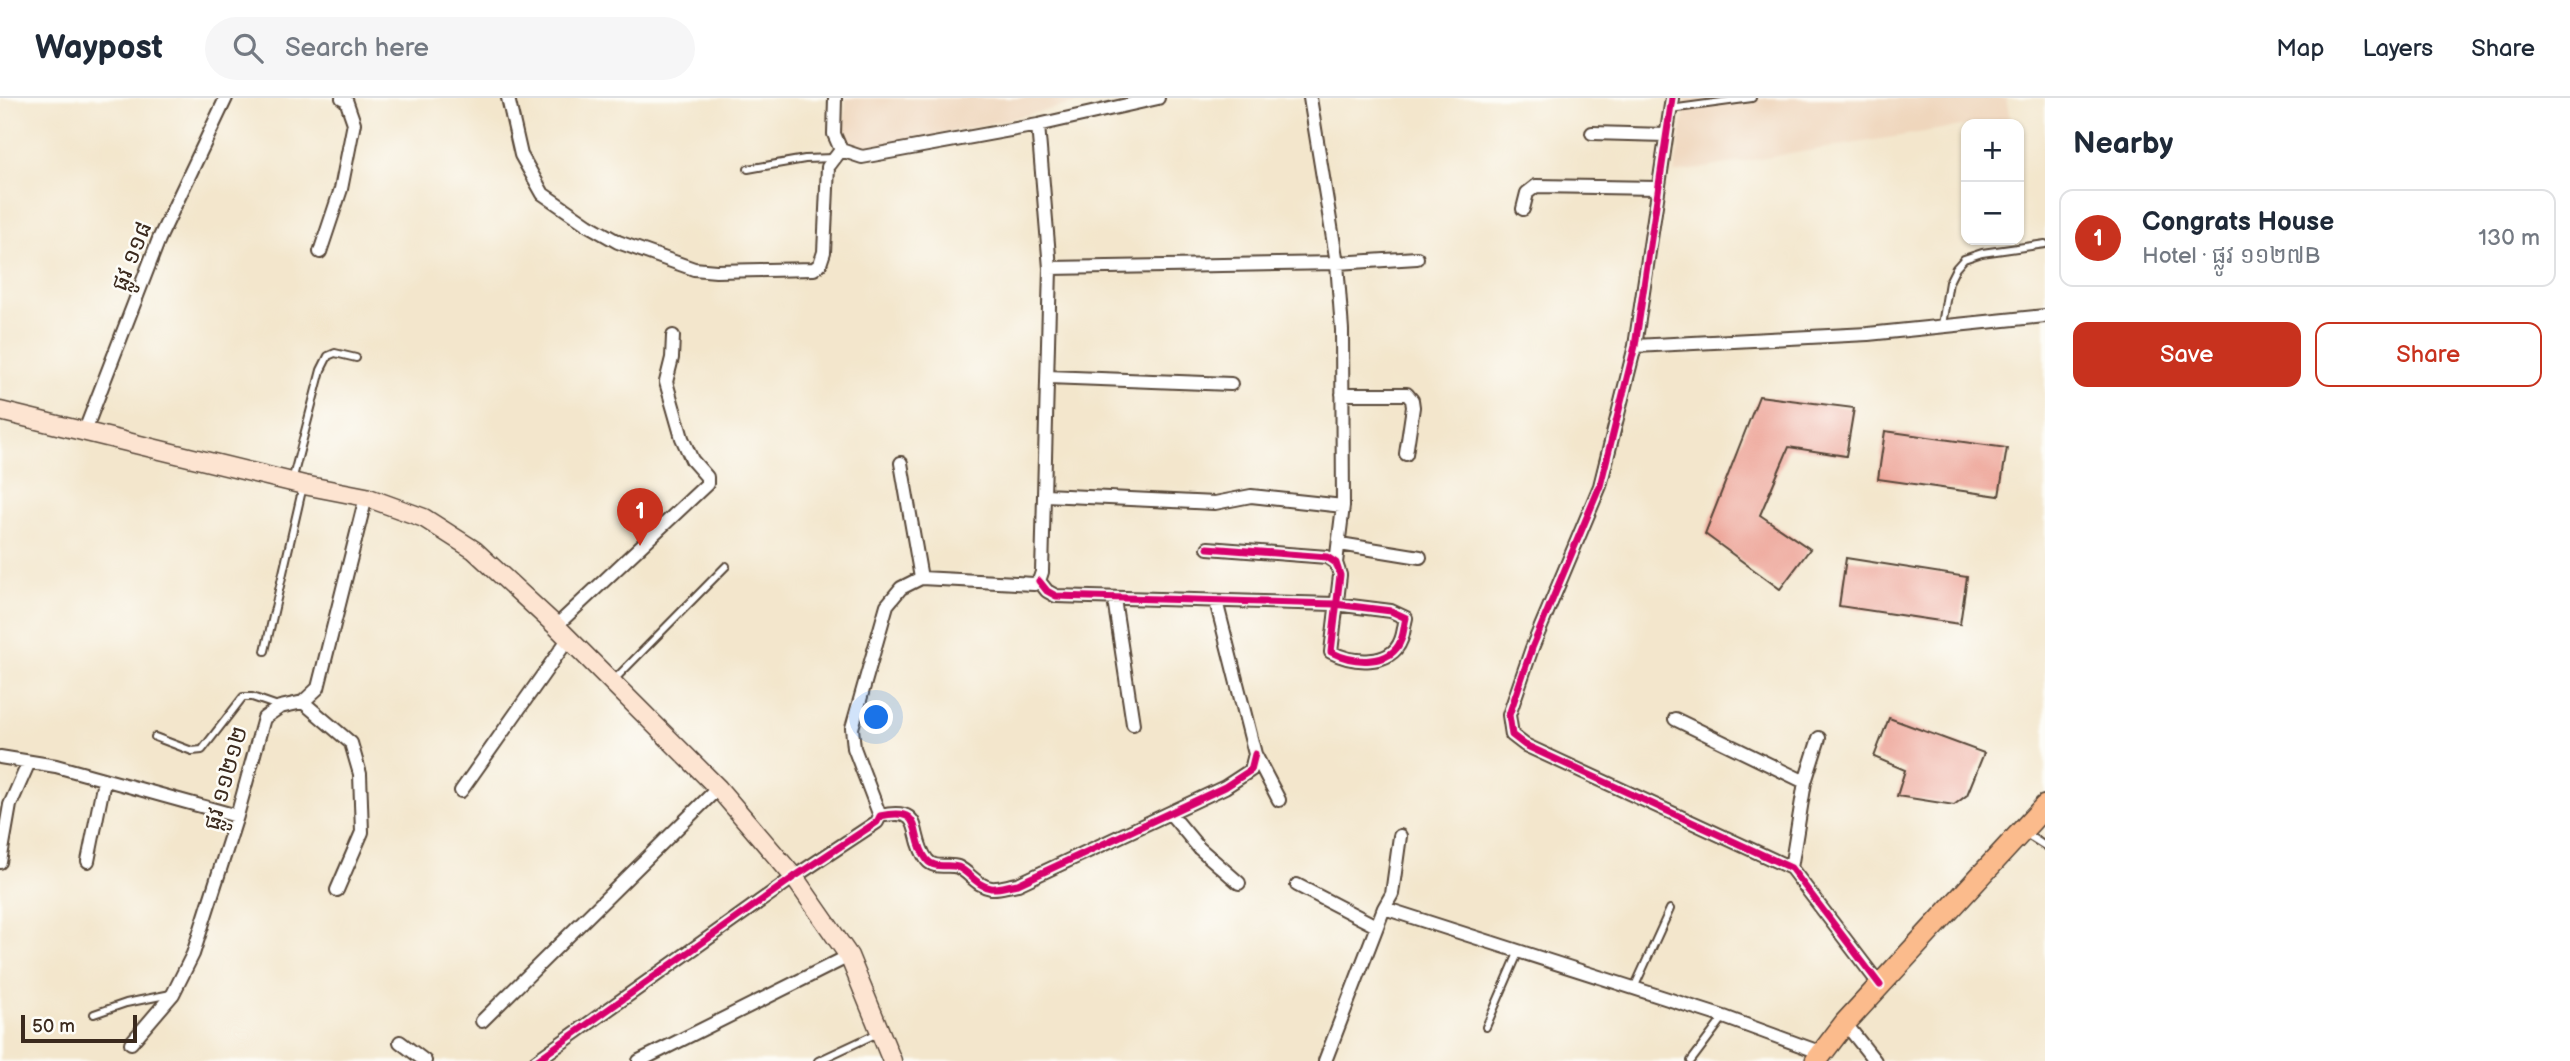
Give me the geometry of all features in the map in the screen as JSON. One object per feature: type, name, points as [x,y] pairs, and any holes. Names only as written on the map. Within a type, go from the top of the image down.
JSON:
[{"type":"main road","points":[[0,411],[298,483],[366,496],[424,518],[474,551],[563,632],[718,788],[794,877],[849,956],[892,1061]]},
{"type":"main road","points":[[1819,1057],[1845,1023],[2045,806]]},
{"type":"street","name":"ផ្លូវ ១១៨","points":[[84,433],[159,239],[226,98]]},
{"type":"street","points":[[320,252],[341,189],[354,123],[352,112],[342,98]]},
{"type":"street","points":[[508,98],[521,155],[544,194],[618,242],[694,269],[716,271],[814,269],[820,264],[824,252],[828,167],[837,154],[834,134],[835,98]]},
{"type":"street","points":[[837,154],[862,157],[1038,125],[1158,98]]},
{"type":"street","points":[[1038,125],[1050,268],[1045,495],[1040,581],[1047,591],[1056,596],[1335,604],[1391,611],[1406,618],[1401,642],[1387,657],[1372,660],[1341,657],[1331,652],[1335,604],[1340,575],[1336,563],[1343,506],[1342,330],[1337,263],[1310,98]]},
{"type":"street","points":[[1671,103],[1634,346],[1600,486],[1532,648],[1509,715],[1512,735],[1525,745],[1791,868],[1880,985]]},
{"type":"street","points":[[1592,133],[1666,135]]},
{"type":"street","points":[[1523,209],[1527,193],[1536,186],[1658,188]]},
{"type":"street","points":[[1050,268],[1337,263],[1416,258]]},
{"type":"street","points":[[1634,346],[1868,334],[2045,316]]},
{"type":"street","points":[[461,791],[563,632],[707,484],[707,477],[692,460],[682,438],[666,382],[673,336]]},
{"type":"street","points":[[1048,377],[1231,384]]},
{"type":"street","points":[[1342,394],[1407,394],[1413,407],[1406,454]]},
{"type":"street","points":[[901,463],[922,579]]},
{"type":"street","points":[[1045,495],[1215,503],[1251,496],[1343,506]]},
{"type":"street","points":[[280,707],[303,702],[318,688],[366,496]]},
{"type":"street","points":[[1340,544],[1420,558]]},
{"type":"street","points":[[1208,548],[1328,556],[1336,563]]},
{"type":"street","points":[[536,1061],[794,877],[877,822],[880,816],[854,748],[852,728],[887,605],[901,588],[922,579],[1034,584],[1040,581]]},
{"type":"street","points":[[1114,599],[1133,724]]},
{"type":"street","points":[[1216,601],[1255,754],[1279,800]]},
{"type":"street","points":[[303,702],[351,743],[360,774],[362,832],[337,890]]},
{"type":"street","name":"ផ្លូវ ១១២១២","points":[[131,1043],[173,994],[193,954],[237,816],[264,718],[280,707]]},
{"type":"street","points":[[1675,719],[1805,782]]},
{"type":"street","points":[[1791,868],[1805,782],[1819,737]]},
{"type":"street","points":[[880,816],[897,812],[911,819],[926,860],[933,866],[958,867],[986,887],[995,888],[1018,884],[1240,780],[1251,770],[1255,754]]},
{"type":"street","points":[[0,757],[56,766],[237,816]]},
{"type":"street","points":[[0,862],[10,805],[29,762]]},
{"type":"street","points":[[88,861],[104,781]]},
{"type":"street","points":[[482,1021],[718,788]]},
{"type":"street","points":[[1170,813],[1199,849],[1240,883]]},
{"type":"street","points":[[1325,1061],[1376,926],[1392,894],[1399,836]]},
{"type":"street","points":[[1297,885],[1376,926]]},
{"type":"street","points":[[1384,908],[1724,1017],[1819,1057]]},
{"type":"street","points":[[639,1061],[849,956]]},
{"type":"street","points":[[1845,1023],[1875,1061]]},
{"type":"street","points":[[400,1042],[425,1061]]},
{"type":"lane","points":[[1671,103],[1752,98]]},
{"type":"lane","points":[[748,169],[837,154]]},
{"type":"lane","points":[[1942,325],[1949,282],[1964,258],[2045,244]]},
{"type":"lane","points":[[265,651],[324,363],[328,356],[335,353],[356,358]]},
{"type":"lane","points":[[612,683],[726,566]]},
{"type":"lane","points":[[155,737],[192,751],[202,750],[243,697],[252,697],[280,707]]},
{"type":"lane","points":[[2021,832],[2045,846]]},
{"type":"lane","points":[[1634,988],[1670,909]]},
{"type":"lane","points":[[1486,1027],[1519,951]]},
{"type":"lane","points":[[94,1014],[126,1003],[173,994]]},
{"type":"lane","points":[[1692,1061],[1724,1017]]},
{"type":"lane","points":[[818,1061],[881,1032]]},
{"type":"shaded area","points":[[846,98],[1099,98],[867,152],[854,149],[844,141]]},
{"type":"shaded area","points":[[1687,98],[2006,98],[2010,118],[1961,119],[1961,126],[1674,173]]},
{"type":"building","points":[[1759,396],[1854,408],[1846,456],[1789,447],[1760,515],[1810,549],[1780,589],[1705,534]]},
{"type":"building","points":[[1885,431],[2007,448],[1999,496],[1878,479]]},
{"type":"building","points":[[1846,558],[1967,577],[1960,624],[1839,606]]},
{"type":"building","points":[[1889,718],[1984,753],[1967,795],[1954,805],[1897,796],[1905,770],[1874,757]]},
{"type":"cycle path","points":[[1672,98],[1635,346],[1600,486],[1532,648],[1509,715],[1512,735],[1525,745],[1791,868],[1880,985]]},
{"type":"cycle path","points":[[1039,581],[1047,591],[1056,596],[1335,604],[1391,611],[1406,618],[1401,640],[1396,649],[1380,659],[1349,659],[1331,652],[1340,575],[1336,563],[1327,557],[1208,548]]},
{"type":"cycle path","points":[[536,1061],[794,877],[877,822],[880,816],[895,814],[911,819],[921,851],[930,863],[958,867],[982,885],[1001,887],[1018,884],[1225,787],[1251,770],[1255,754]]},
{"type":"place","name":"Congrats House","points":[[640,546]]}]
